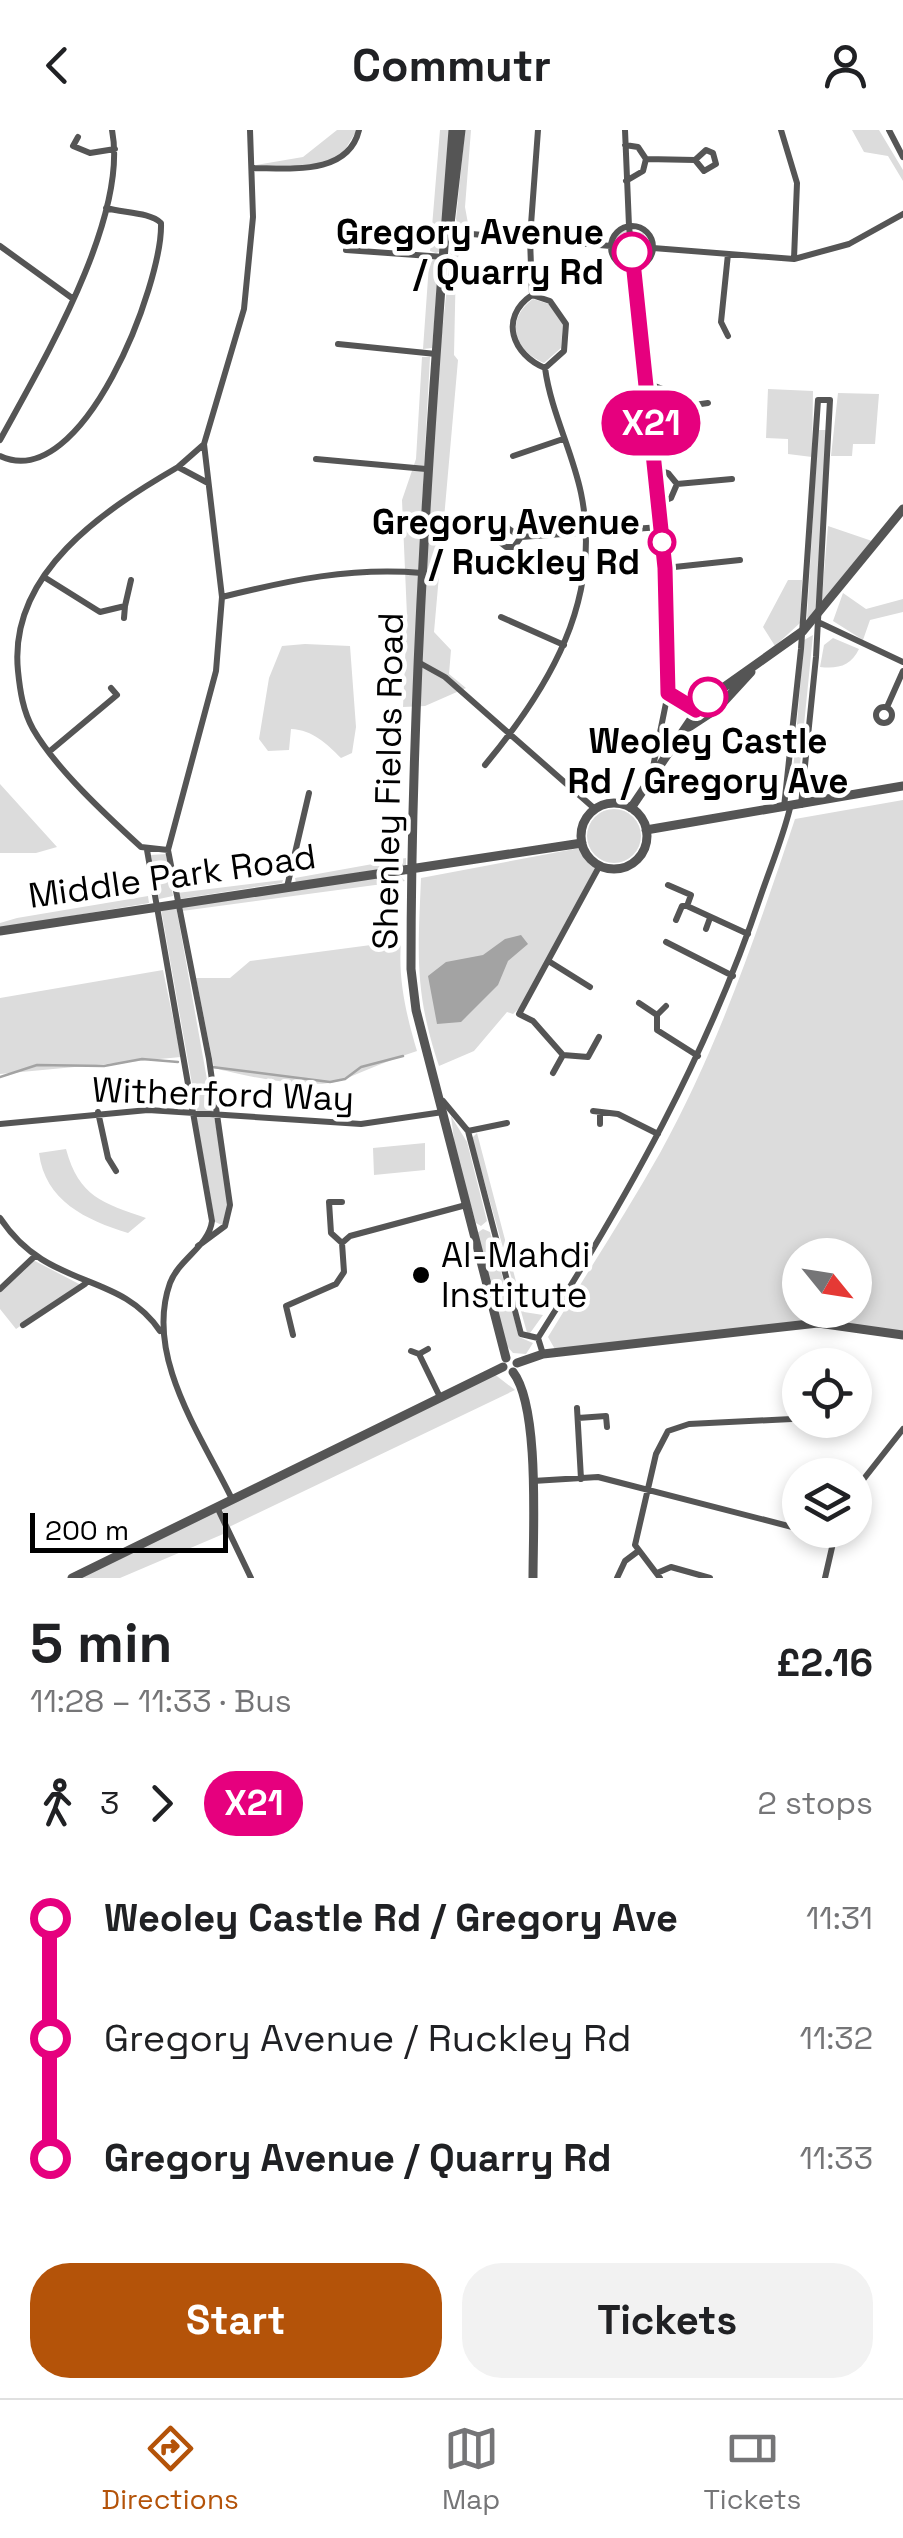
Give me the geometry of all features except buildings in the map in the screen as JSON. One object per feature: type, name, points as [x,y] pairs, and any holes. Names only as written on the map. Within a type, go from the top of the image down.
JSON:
[{"type":"street","points":[[0,440],[72,298],[106,208],[116,149],[112,130]]},
{"type":"street","points":[[198,1246],[225,1226],[229,1215],[209,1059],[168,850],[211,695],[222,597],[204,444],[244,310],[253,217],[250,130]]},
{"type":"street","points":[[252,168],[319,166],[341,159],[352,149],[359,130]]},
{"type":"street","name":"Shenley Fields Road","points":[[448,232],[452,130]]},
{"type":"street","name":"Shenley Fields Road","points":[[460,130],[426,470],[411,868],[414,997],[510,1365],[522,1386],[533,1481],[534,1578]]},
{"type":"street","points":[[532,295],[530,238],[538,130]]},
{"type":"street","points":[[626,130],[629,226],[665,568],[668,693],[652,772]]},
{"type":"street","points":[[781,130],[797,182],[794,259]]},
{"type":"street","points":[[889,130],[903,157]]},
{"type":"street","points":[[78,136],[73,146],[81,150],[116,149]]},
{"type":"street","points":[[625,144],[638,147],[646,159],[644,172],[626,181]]},
{"type":"street","points":[[646,159],[695,160]]},
{"type":"street","points":[[0,456],[12,462],[32,458],[79,430],[115,370],[142,312],[155,274],[161,223],[147,214],[133,216],[106,208]]},
{"type":"street","points":[[653,248],[794,259],[849,244],[903,214]]},
{"type":"street","points":[[629,226],[648,234],[653,248],[648,260],[634,267],[617,261],[611,246],[616,234],[629,226]]},
{"type":"street","points":[[448,232],[611,246]]},
{"type":"street","points":[[0,246],[72,298]]},
{"type":"street","points":[[346,250],[446,257]]},
{"type":"street","points":[[728,254],[722,322],[728,336]]},
{"type":"street","points":[[485,765],[545,686],[579,598],[584,534],[582,498],[545,368],[523,356],[512,333],[516,309],[532,295]]},
{"type":"street","points":[[532,295],[550,301],[566,324],[564,351],[545,368]]},
{"type":"street","points":[[338,344],[436,354]]},
{"type":"street","points":[[647,382],[673,393],[680,407],[673,426],[652,431]]},
{"type":"street","points":[[543,1354],[538,1338],[601,1242],[698,1056],[733,976],[792,807],[818,619],[830,400],[818,400],[792,807]]},
{"type":"street","points":[[680,407],[708,403]]},
{"type":"street","points":[[816,426],[828,426]]},
{"type":"street","points":[[513,456],[563,439]]},
{"type":"street","points":[[160,1332],[171,1280],[210,1232],[212,1221],[147,850],[50,752],[25,710],[17,662],[24,610],[44,578],[88,528],[178,467],[204,444]]},
{"type":"street","points":[[316,459],[426,470]]},
{"type":"street","points":[[178,467],[208,483]]},
{"type":"street","points":[[655,469],[668,473],[678,484]]},
{"type":"street","points":[[678,484],[732,479]]},
{"type":"street","points":[[659,502],[671,498],[678,484]]},
{"type":"street","points":[[631,808],[696,710],[730,680],[756,666],[818,619],[903,509]]},
{"type":"street","points":[[521,537],[661,527]]},
{"type":"street","points":[[665,568],[740,560]]},
{"type":"street","points":[[222,597],[302,577],[353,571],[422,574]]},
{"type":"street","points":[[44,578],[100,612],[125,606]]},
{"type":"street","points":[[124,618],[131,580]]},
{"type":"street","points":[[501,618],[564,645]]},
{"type":"street","points":[[818,619],[903,662]]},
{"type":"street","points":[[416,662],[444,676],[596,809]]},
{"type":"street","points":[[686,729],[718,708],[756,666]]},
{"type":"street","points":[[887,708],[903,671]]},
{"type":"street","points":[[668,693],[696,710]]},
{"type":"street","points":[[50,752],[117,695]]},
{"type":"street","points":[[646,830],[903,786]]},
{"type":"street","points":[[287,888],[309,792]]},
{"type":"street","points":[[609,804],[631,808],[646,830],[644,849],[636,860],[619,868],[600,866],[582,842],[583,826],[596,809],[609,804]]},
{"type":"street","name":"Middle Park Road","points":[[0,931],[582,842]]},
{"type":"street","points":[[147,850],[168,850]]},
{"type":"street","points":[[598,1037],[588,1057],[562,1055],[533,1021],[519,1014],[600,866]]},
{"type":"street","points":[[668,885],[690,895],[687,906]]},
{"type":"street","points":[[676,920],[682,906],[687,906],[748,934]]},
{"type":"street","points":[[706,929],[710,918]]},
{"type":"street","points":[[666,942],[733,976]]},
{"type":"street","points":[[550,962],[590,987]]},
{"type":"street","points":[[639,1003],[657,1015]]},
{"type":"street","points":[[666,1006],[657,1015],[658,1030],[698,1056]]},
{"type":"street","points":[[553,1073],[562,1055]]},
{"type":"street","name":"Shenley Fields Road","points":[[443,1106],[468,1132],[521,1334],[538,1338]]},
{"type":"street","name":"Witherford Way","points":[[0,1124],[98,1112],[215,1114],[360,1124],[443,1106]]},
{"type":"street","points":[[98,1112],[108,1158],[116,1170]]},
{"type":"street","points":[[600,1124],[597,1112],[618,1114],[658,1134]]},
{"type":"street","points":[[468,1132],[507,1124]]},
{"type":"street","points":[[293,1335],[286,1306],[336,1284],[344,1272],[342,1243],[331,1233],[329,1202],[342,1202]]},
{"type":"street","points":[[342,1243],[362,1231],[422,1220],[466,1204]]},
{"type":"street","points":[[0,1218],[35,1256],[86,1284],[127,1298],[160,1332],[187,1407],[232,1499]]},
{"type":"street","points":[[0,1289],[35,1256]]},
{"type":"street","points":[[23,1325],[86,1284]]},
{"type":"street","points":[[72,1578],[440,1397],[543,1354],[818,1323],[903,1335]]},
{"type":"street","points":[[428,1348],[415,1353],[440,1397]]},
{"type":"street","points":[[576,1408],[581,1478]]},
{"type":"street","points":[[578,1418],[606,1416],[606,1427]]},
{"type":"street","points":[[710,1578],[671,1567],[658,1576],[637,1552],[636,1534],[660,1442],[668,1431],[689,1424],[782,1419]]},
{"type":"street","points":[[872,1468],[903,1429]]},
{"type":"street","points":[[533,1481],[598,1477],[782,1524]]},
{"type":"street","points":[[216,1506],[251,1578]]},
{"type":"street","points":[[825,1578],[831,1548]]},
{"type":"street","points":[[617,1578],[625,1561],[637,1552]]},
{"type":"shaded area","points":[[337,130],[357,130],[340,158],[318,165],[256,165],[303,157]]},
{"type":"shaded area","points":[[440,130],[449,130],[441,251],[436,253],[430,251]]},
{"type":"shaded area","points":[[465,130],[471,130],[465,207],[469,229],[458,227],[456,219]]},
{"type":"shaded area","points":[[852,130],[879,130],[903,170],[903,181],[888,156],[864,152]]},
{"type":"shaded area","points":[[628,228],[632,265],[617,260],[612,246],[616,235]]},
{"type":"shaded area","points":[[632,231],[643,233],[651,244],[647,258],[635,265]]},
{"type":"shaded area","points":[[457,237],[468,237],[456,261],[454,355],[458,360],[434,632],[451,650],[449,674],[466,688],[425,706],[403,707],[407,616],[402,500],[416,459],[422,357],[430,357],[421,523],[452,242]]},
{"type":"shaded area","points":[[434,259],[439,261],[432,348],[423,349],[429,264]]},
{"type":"shaded area","points":[[533,299],[549,304],[563,324],[561,348],[544,363],[526,351],[517,334],[518,316]]},
{"type":"shaded area","points":[[647,383],[673,394],[679,407],[672,426],[652,431]]},
{"type":"shaded area","points":[[768,389],[813,391],[812,457],[788,454],[788,439],[766,438]]},
{"type":"shaded area","points":[[838,393],[879,394],[875,444],[853,444],[852,456],[831,456]]},
{"type":"shaded area","points":[[818,430],[826,430],[817,613],[807,618]]},
{"type":"shaded area","points":[[828,526],[872,541],[821,608]]},
{"type":"shaded area","points":[[788,580],[802,580],[800,623],[775,646],[763,627]]},
{"type":"shaded area","points":[[843,593],[866,609],[903,599],[903,612],[870,620],[863,640],[833,621]]},
{"type":"shaded area","points":[[813,635],[797,795],[791,796],[804,640]]},
{"type":"shaded area","points":[[833,638],[859,649],[843,665],[820,667],[824,645]]},
{"type":"shaded area","points":[[282,646],[350,646],[356,727],[352,753],[341,758],[319,739],[299,730],[291,729],[289,750],[268,751],[259,739],[269,678]]},
{"type":"shaded area","points":[[0,784],[57,847],[36,853],[0,853]]},
{"type":"shaded area","points":[[903,800],[903,1331],[872,1327],[872,1238],[782,1238],[782,1325],[556,1351],[548,1337],[681,1113],[751,947],[795,819]]},
{"type":"shaded area","points":[[614,809],[633,817],[641,836],[633,855],[614,863],[595,855],[587,836],[595,817]]},
{"type":"shaded area","points":[[585,847],[595,868],[526,1002],[513,1014],[507,1012],[474,1051],[439,1066],[422,994],[421,878]]},
{"type":"shaded area","points":[[166,854],[173,896],[159,899],[151,855]]},
{"type":"shaded area","points":[[406,858],[406,865],[296,883],[295,878]]},
{"type":"shaded area","points":[[399,875],[405,881],[182,911],[180,905]]},
{"type":"shaded area","points":[[283,880],[179,899],[177,893]]},
{"type":"shaded area","points":[[148,896],[149,903],[0,928],[0,923],[17,918]]},
{"type":"shaded area","points":[[176,906],[213,1113],[197,1112],[161,909]]},
{"type":"shaded area","points":[[521,935],[528,944],[508,961],[498,985],[461,1022],[437,1024],[428,976],[446,962],[483,955],[505,939]]},
{"type":"shaded area","points":[[401,941],[404,997],[417,1051],[332,1083],[280,1081],[214,1068],[196,978],[230,978],[250,961]]},
{"type":"shaded area","points":[[163,970],[181,1057],[0,1074],[0,998]]},
{"type":"shaded area","points":[[196,1116],[214,1116],[229,1203],[222,1225],[215,1222]]},
{"type":"shaded area","points":[[451,1116],[467,1142],[487,1221],[481,1226],[476,1223],[456,1155]]},
{"type":"shaded area","points":[[477,1133],[524,1312],[543,1315],[528,1336],[472,1138]]},
{"type":"shaded area","points":[[425,1143],[425,1170],[374,1175],[373,1148]]},
{"type":"shaded area","points":[[66,1149],[78,1178],[95,1196],[146,1218],[128,1233],[97,1222],[70,1206],[50,1184],[39,1153]]},
{"type":"shaded area","points":[[483,1229],[490,1232],[519,1337],[533,1343],[526,1354],[513,1353],[507,1346],[477,1233]]},
{"type":"shaded area","points":[[33,1260],[81,1285],[16,1329],[0,1309],[0,1291]]},
{"type":"shaded area","points":[[493,1373],[515,1390],[229,1527],[222,1509]]},
{"type":"shaded area","points":[[216,1511],[228,1532],[120,1578],[81,1578]]},
{"type":"waterway","points":[[212,1067],[330,1082],[345,1079],[361,1067],[403,1056]]},
{"type":"waterway","points":[[0,1077],[37,1065],[104,1066],[142,1059],[178,1062]]},
{"type":"bus line","name":"X21","points":[[632,252],[670,627],[668,693],[696,710],[708,697]]},
{"type":"place","name":"Gregory Avenue / Quarry Rd","points":[[632,252]]},
{"type":"place","name":"Gregory Avenue / Ruckley Rd","points":[[662,542]]},
{"type":"place","name":"Weoley Castle Rd / Gregory Ave","points":[[708,697]]},
{"type":"place","name":"Al-Mahdi Institute","points":[[421,1275]]}]
